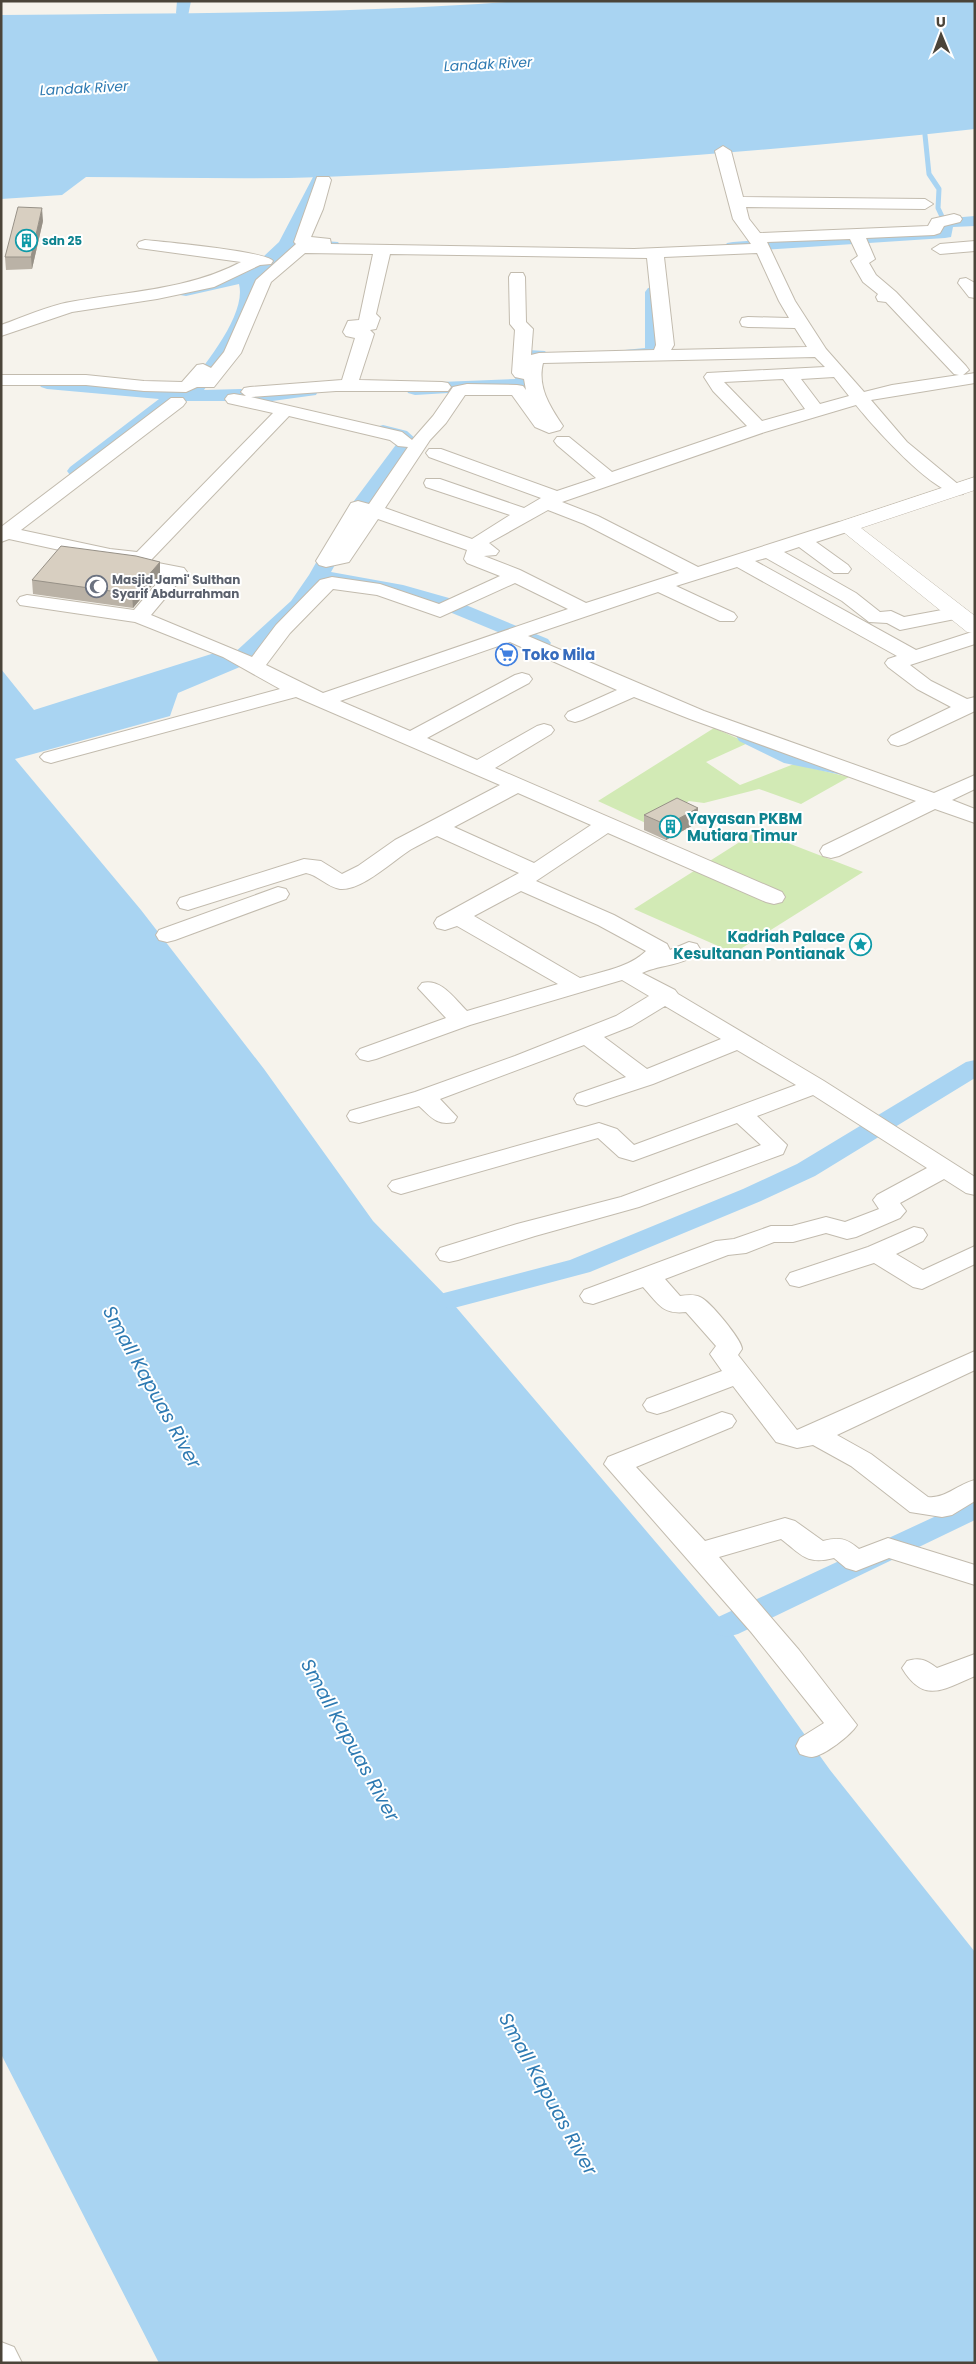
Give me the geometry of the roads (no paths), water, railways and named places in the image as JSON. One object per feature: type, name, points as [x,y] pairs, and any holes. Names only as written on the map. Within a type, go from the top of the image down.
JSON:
[{"type":"street","points":[[723,151],[741,219],[760,244],[787,301],[819,352],[839,372],[901,446],[969,487]]},
{"type":"street","points":[[1,380],[86,380],[144,386],[186,387],[201,382],[233,336],[252,290],[302,245],[305,230],[315,209],[323,180]]},
{"type":"street","points":[[736,202],[922,204],[936,234]]},
{"type":"street","points":[[936,234],[956,219],[975,236]]},
{"type":"street","points":[[302,245],[651,254],[856,234],[936,234],[975,246]]},
{"type":"street","points":[[856,234],[867,259],[859,261],[869,278],[968,376]]},
{"type":"street","points":[[146,245],[210,252],[282,264]]},
{"type":"street","points":[[302,245],[446,248]]},
{"type":"street","points":[[544,250],[720,247]]},
{"type":"street","points":[[349,385],[365,334],[352,332],[354,325],[370,326],[372,318],[366,318],[382,248]]},
{"type":"street","points":[[651,254],[652,345],[662,351]]},
{"type":"street","points":[[1,332],[69,308],[210,286],[258,260]]},
{"type":"street","points":[[517,277],[518,324],[524,329],[529,375],[540,404],[555,432]]},
{"type":"street","points":[[748,322],[800,323]]},
{"type":"street","points":[[529,375],[535,360],[539,358],[662,351],[819,352]]},
{"type":"street","points":[[759,428],[716,386],[712,378],[839,372]]},
{"type":"street","points":[[788,374],[816,411]]},
{"type":"street","points":[[484,549],[480,540],[524,514],[551,500],[609,478],[759,428],[859,398],[968,376]]},
{"type":"street","points":[[3,535],[169,401],[235,394],[273,393],[322,385],[442,386]]},
{"type":"street","points":[[374,511],[410,454],[440,418],[459,391],[467,389],[517,390],[541,423],[555,432],[609,478]]},
{"type":"street","points":[[235,394],[285,410],[396,436],[404,442]]},
{"type":"street","points":[[142,558],[285,410]]},
{"type":"street","points":[[435,453],[551,500],[697,574]]},
{"type":"street","points":[[433,483],[524,514]]},
{"type":"street","points":[[322,700],[658,585],[740,561],[969,487]]},
{"type":"street","points":[[297,615],[286,613],[326,561],[358,507],[484,549]]},
{"type":"street","points":[[846,526],[968,620]]},
{"type":"street","points":[[3,535],[110,555],[142,558]]},
{"type":"street","points":[[803,541],[841,569]]},
{"type":"street","points":[[484,549],[474,559],[522,578],[585,610]]},
{"type":"street","points":[[768,551],[850,597],[876,618],[891,617],[900,624],[968,620]]},
{"type":"street","points":[[139,617],[177,572],[146,566],[142,558]]},
{"type":"street","points":[[740,561],[848,618],[913,656]]},
{"type":"street","points":[[253,665],[283,629],[327,584],[332,583],[380,590],[432,610],[451,607],[512,577],[522,578]]},
{"type":"street","points":[[658,585],[727,617]]},
{"type":"street","points":[[27,601],[139,617],[230,653],[298,690],[774,897]]},
{"type":"street","points":[[968,620],[913,656],[895,663],[924,685],[970,704]]},
{"type":"street","points":[[521,633],[635,690],[975,817]]},
{"type":"street","points":[[412,738],[522,679]]},
{"type":"street","points":[[52,757],[298,690]]},
{"type":"street","points":[[575,716],[635,690]]},
{"type":"street","points":[[898,740],[970,704]]},
{"type":"street","points":[[480,768],[544,730]]},
{"type":"street","points":[[831,852],[975,781]]},
{"type":"street","points":[[188,902],[304,866],[313,866],[339,882],[344,882],[366,870],[403,844],[438,828],[517,785]]},
{"type":"street","points":[[577,986],[451,919],[528,877],[607,824]]},
{"type":"street","points":[[438,828],[658,949],[658,952],[650,961]]},
{"type":"street","points":[[166,935],[278,894]]},
{"type":"street","points":[[368,1054],[462,1020],[626,972],[650,961],[680,955],[689,949]]},
{"type":"street","points":[[626,972],[815,1086],[975,1188]]},
{"type":"street","points":[[430,988],[462,1020]]},
{"type":"street","points":[[359,1116],[424,1097],[523,1061],[624,1021],[667,995]]},
{"type":"street","points":[[585,1035],[645,1078]]},
{"type":"street","points":[[586,1099],[690,1062],[739,1040]]},
{"type":"street","points":[[401,1186],[599,1130],[606,1132],[625,1152],[632,1154],[815,1086]]},
{"type":"street","points":[[424,1097],[445,1117]]},
{"type":"street","points":[[448,1254],[526,1230],[630,1202],[774,1150],[775,1145],[740,1113]]},
{"type":"street","points":[[593,1296],[693,1257],[725,1246],[737,1247],[771,1234],[793,1234],[826,1225],[847,1231],[891,1213],[893,1210],[886,1200],[946,1168]]},
{"type":"street","points":[[799,1279],[877,1253],[914,1235]]},
{"type":"street","points":[[877,1253],[922,1280],[975,1254]]},
{"type":"street","points":[[648,1276],[674,1305],[693,1304],[729,1344],[729,1348],[723,1354],[724,1357],[786,1436],[798,1441],[975,1359]]},
{"type":"street","points":[[657,1405],[739,1374]]},
{"type":"street","points":[[722,1421],[618,1464],[699,1553],[802,1672],[842,1725],[811,1746]]},
{"type":"street","points":[[814,1434],[861,1460],[920,1505],[942,1508],[975,1488]]},
{"type":"street","points":[[699,1553],[785,1528],[818,1552],[839,1547],[856,1561],[888,1548],[972,1579]]},
{"type":"street","points":[[918,1668],[933,1682],[975,1664]]},
{"type":"street","points":[[1,2358],[4,2363]]},
{"type":"water","name":"Landak River","points":[[519,1],[975,1],[975,129],[894,138],[649,159],[486,169],[293,178],[86,177],[62,195],[1,199],[1,15],[325,11]]},
{"type":"water","name":"Small Kapuas River","points":[[224,650],[247,664],[178,693],[170,716],[15,759],[141,910],[264,1069],[373,1221],[450,1300],[727,1626],[830,1770],[975,1952],[975,2363],[159,2363],[1,2054],[1,669],[34,710]]},
{"type":"waterway","points":[[183,13],[184,1]]},
{"type":"waterway","points":[[925,135],[929,174],[939,189],[938,208],[945,223]]},
{"type":"waterway","points":[[286,244],[321,177]]},
{"type":"waterway","points":[[733,247],[945,233],[945,223],[975,221]]},
{"type":"waterway","points":[[186,291],[253,276],[286,244]]},
{"type":"waterway","points":[[286,244],[332,246]]},
{"type":"waterway","points":[[190,396],[227,344],[244,313],[249,288],[245,278]]},
{"type":"waterway","points":[[620,355],[646,355],[654,350],[654,292]]},
{"type":"waterway","points":[[415,389],[523,384],[528,355],[539,355]]},
{"type":"waterway","points":[[47,383],[176,395]]},
{"type":"waterway","points":[[190,396],[241,395],[251,398],[309,391]]},
{"type":"waterway","points":[[77,471],[176,395]]},
{"type":"waterway","points":[[176,395],[190,396]]},
{"type":"waterway","points":[[319,576],[352,517],[409,441],[400,435],[383,431]]},
{"type":"waterway","points":[[239,659],[298,605],[319,576]]},
{"type":"waterway","points":[[319,576],[403,591],[442,602],[541,643]]},
{"type":"waterway","points":[[747,736],[792,758],[847,769]]},
{"type":"waterway","points":[[450,1300],[580,1266],[752,1195],[806,1170],[975,1067]]},
{"type":"waterway","points":[[727,1626],[975,1508]]},
{"type":"place","name":"sdn 25","points":[[26,240]]},
{"type":"place","name":"Masjid Jami' Sulthan Syarif Abdurrahman","points":[[96,586]]},
{"type":"place","name":"Toko Mila","points":[[506,654]]},
{"type":"place","name":"Yayasan PKBM Mutiara Timur","points":[[671,827]]},
{"type":"place","name":"Kadriah Palace Kesultanan Pontianak","points":[[861,945]]}]
